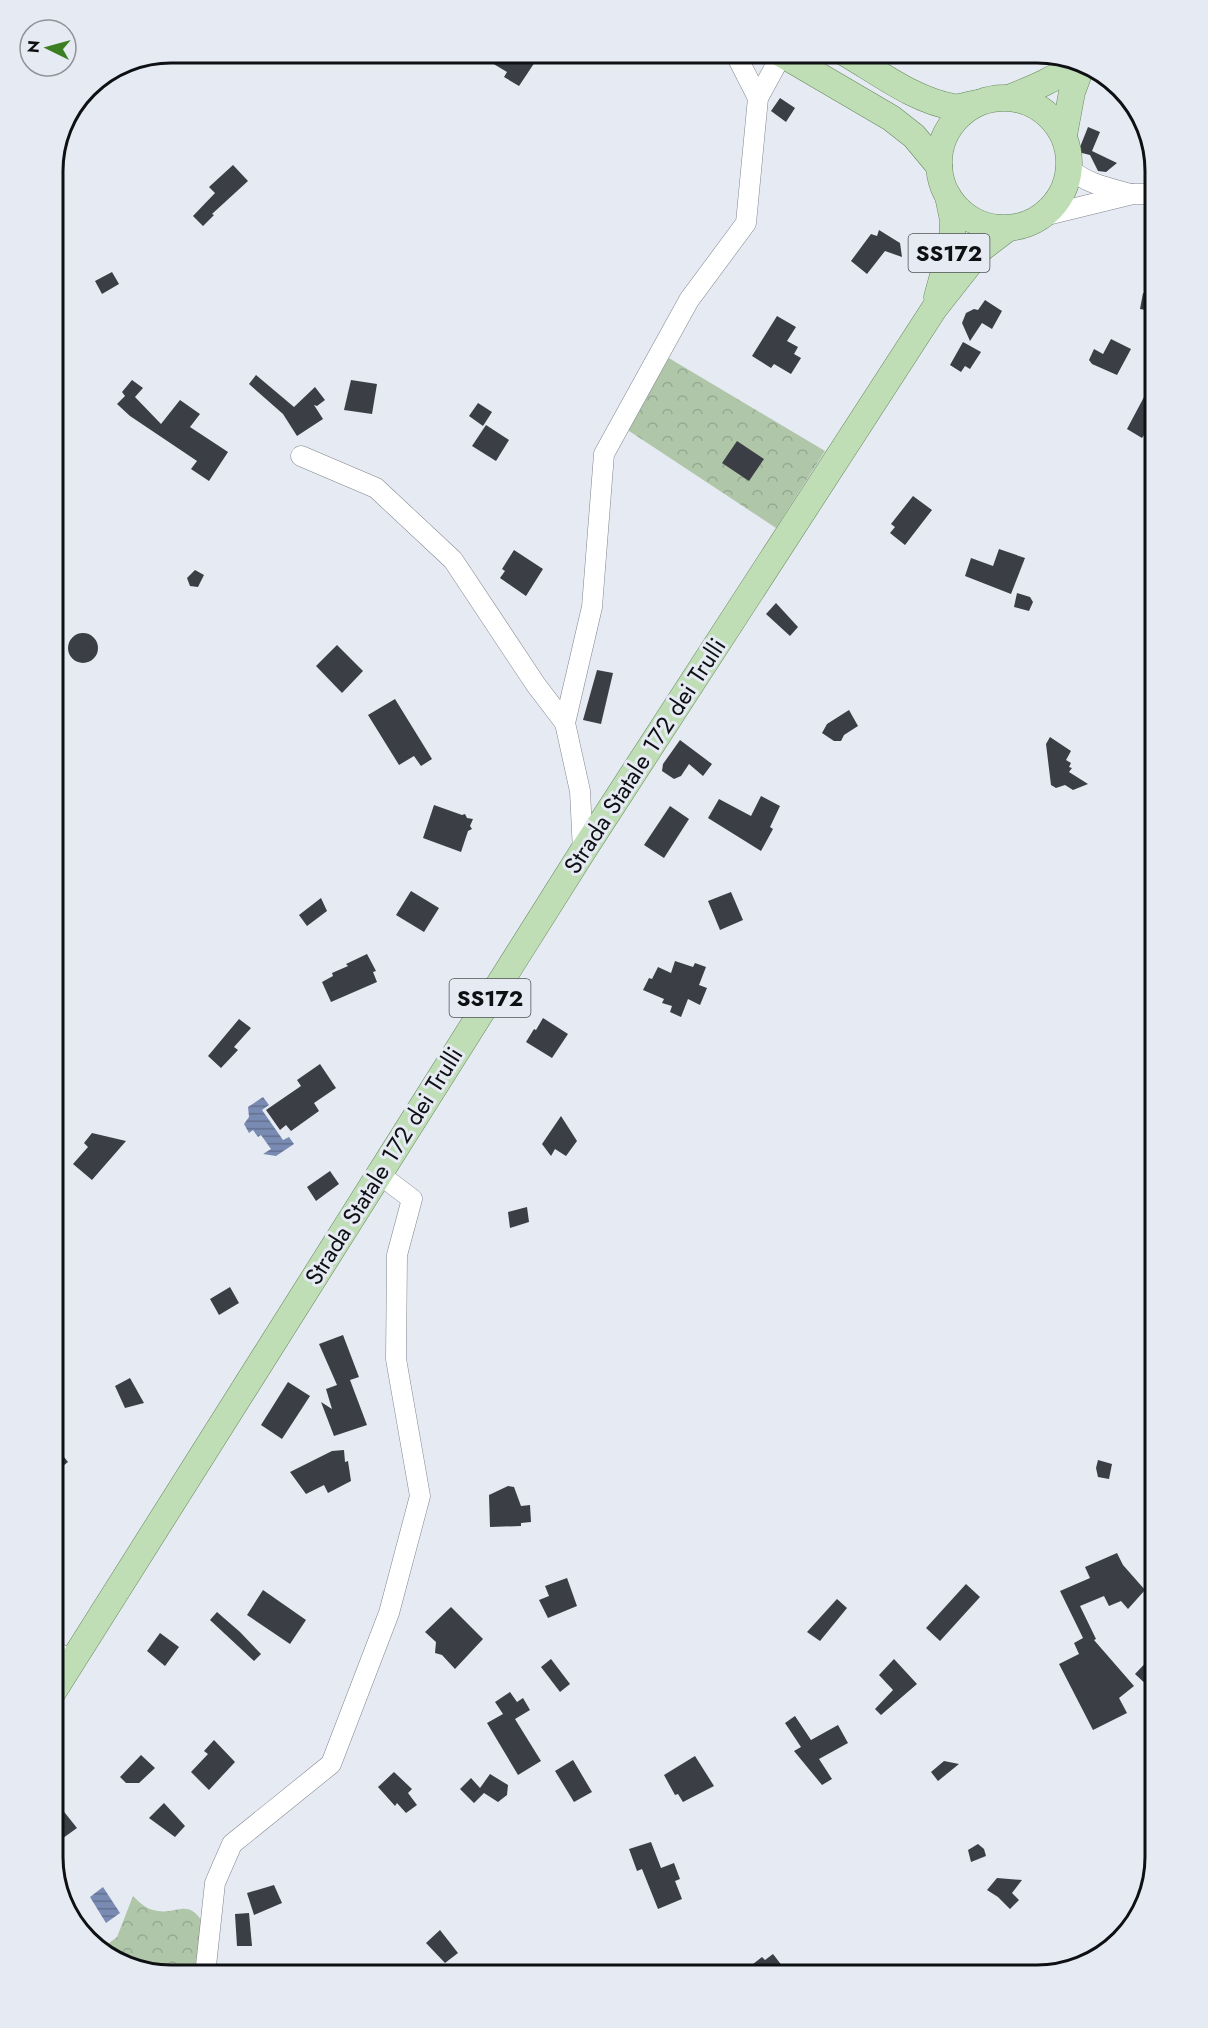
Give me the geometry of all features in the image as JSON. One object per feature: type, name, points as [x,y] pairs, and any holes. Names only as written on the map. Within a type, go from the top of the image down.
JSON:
[{"type":"main road","points":[[798,63],[891,118],[914,136],[939,166]]},
{"type":"main road","points":[[862,63],[908,90],[935,102],[956,107],[993,98],[1011,97],[1033,89],[1069,68]]},
{"type":"main road","points":[[1064,135],[1072,92],[1079,72]]},
{"type":"main road","points":[[977,103],[961,114],[948,129],[941,146],[939,166],[942,183],[948,196],[960,211],[974,221],[990,227],[1007,229],[1026,225],[1054,207],[1062,195],[1070,169],[1069,151],[1064,135],[1051,116],[1033,103],[1011,97]]},
{"type":"main road","name":"Strada Statale 172 dei Trulli","points":[[933,309],[952,243],[953,220],[948,196]]},
{"type":"main road","name":"Strada Statale 172 dei Trulli","points":[[63,1658],[379,1174],[583,850],[933,309],[982,248],[1007,229]]},
{"type":"street","points":[[740,63],[758,99]]},
{"type":"street","points":[[565,723],[592,607],[604,454],[689,300],[746,223],[758,99],[776,63]]},
{"type":"street","points":[[1070,169],[1080,178],[1133,195]]},
{"type":"street","points":[[1043,216],[1133,195],[1145,194]]},
{"type":"street","points":[[302,456],[376,488],[453,560],[536,685],[565,723],[580,791],[583,850]]},
{"type":"street","points":[[206,1965],[215,1882],[232,1844],[331,1764],[389,1613],[420,1496],[396,1359],[397,1255],[412,1199],[379,1174]]},
{"type":"green space","points":[[657,351],[825,451],[776,528],[617,423]]},
{"type":"green space","points":[[133,1896],[150,1909],[165,1911],[187,1909],[197,1914],[202,1921],[197,1965],[164,1965],[136,1959],[108,1944],[117,1937]]},
{"type":"water","points":[[263,1097],[269,1105],[262,1110],[283,1140],[289,1137],[294,1144],[276,1156],[263,1154],[271,1149],[261,1135],[258,1137],[253,1130],[249,1133],[244,1124],[249,1117],[248,1107]]},
{"type":"water","points":[[103,1887],[120,1913],[106,1923],[90,1897]]},
{"type":"building","points":[[492,63],[534,63],[519,86],[504,77],[507,72]]},
{"type":"building","points":[[780,98],[795,108],[786,122],[771,111]]},
{"type":"building","points":[[1088,127],[1100,132],[1092,151],[1117,163],[1106,172],[1098,171],[1090,155],[1078,152]]},
{"type":"building","points":[[233,165],[248,181],[212,214],[214,215],[203,226],[193,216],[215,193],[209,187]]},
{"type":"building","points":[[879,230],[900,243],[902,257],[885,251],[867,274],[851,261],[871,234],[877,236]]},
{"type":"building","points":[[112,272],[119,284],[102,294],[95,281]]},
{"type":"building","points":[[1143,293],[1145,293],[1145,310],[1140,309]]},
{"type":"building","points":[[985,300],[1002,311],[992,329],[982,323],[970,341],[962,323],[966,313],[974,309],[978,310]]},
{"type":"building","points":[[777,316],[796,327],[787,341],[798,347],[794,354],[801,358],[791,374],[774,364],[771,368],[752,356]]},
{"type":"building","points":[[1111,339],[1131,349],[1117,375],[1092,364],[1089,360],[1094,349],[1103,354]]},
{"type":"building","points":[[963,342],[981,352],[970,369],[965,366],[961,372],[950,365]]},
{"type":"building","points":[[256,375],[294,407],[315,387],[325,400],[317,406],[314,405],[323,419],[297,436],[283,414],[249,384]]},
{"type":"building","points":[[132,380],[143,388],[135,397],[161,424],[180,400],[200,414],[190,427],[228,452],[209,481],[191,469],[197,461],[130,416],[117,404],[125,396],[122,392]]},
{"type":"building","points":[[351,380],[377,384],[372,414],[344,410]]},
{"type":"building","points":[[1144,397],[1145,434],[1142,438],[1127,429]]},
{"type":"building","points":[[478,403],[492,412],[483,426],[469,416]]},
{"type":"building","points":[[486,425],[509,440],[496,461],[472,446]]},
{"type":"building","points":[[737,441],[764,459],[749,481],[722,463]]},
{"type":"building","points":[[913,496],[932,510],[905,545],[890,533],[895,527],[891,524]]},
{"type":"building","points":[[999,549],[1025,558],[1011,594],[965,576],[971,558],[993,566]]},
{"type":"building","points":[[514,550],[543,569],[526,596],[500,578],[505,571],[502,569]]},
{"type":"building","points":[[195,570],[204,575],[198,587],[190,586],[187,578]]},
{"type":"building","points":[[1017,593],[1030,597],[1033,602],[1029,611],[1014,607]]},
{"type":"building","points":[[776,603],[798,627],[790,636],[766,614]]},
{"type":"building","points":[[83,633],[93,638],[98,648],[93,658],[83,663],[73,658],[68,648],[73,638]]},
{"type":"building","points":[[337,645],[363,671],[342,693],[316,666]]},
{"type":"building","points":[[597,670],[613,673],[601,724],[583,720]]},
{"type":"building","points":[[395,699],[432,759],[421,766],[414,756],[399,765],[368,715]]},
{"type":"building","points":[[849,710],[858,726],[844,735],[841,741],[834,741],[822,733],[827,724]]},
{"type":"building","points":[[1050,737],[1071,751],[1066,760],[1071,763],[1069,767],[1072,768],[1069,772],[1088,784],[1073,790],[1065,785],[1056,788],[1051,785],[1046,744]]},
{"type":"building","points":[[680,740],[712,764],[703,776],[689,764],[681,776],[674,779],[662,771],[663,764]]},
{"type":"building","points":[[761,796],[780,806],[770,827],[773,829],[761,851],[708,818],[719,799],[751,816]]},
{"type":"building","points":[[434,805],[465,814],[467,818],[473,819],[470,826],[472,829],[468,831],[461,852],[423,838]]},
{"type":"building","points":[[670,806],[689,819],[664,858],[644,845]]},
{"type":"building","points":[[411,891],[439,908],[424,932],[396,915]]},
{"type":"building","points":[[731,892],[743,920],[720,930],[708,901]]},
{"type":"building","points":[[321,898],[327,911],[307,926],[299,915]]},
{"type":"building","points":[[367,954],[376,971],[373,972],[377,982],[331,1002],[322,982],[333,976],[332,973],[348,966],[346,964]]},
{"type":"building","points":[[675,961],[693,967],[695,963],[706,967],[699,985],[707,988],[700,1005],[688,999],[681,1017],[670,1012],[672,1006],[662,1003],[664,999],[643,990],[658,967],[671,973]]},
{"type":"building","points":[[543,1018],[568,1034],[552,1058],[526,1042]]},
{"type":"building","points":[[239,1019],[251,1028],[234,1047],[238,1050],[221,1068],[208,1056]]},
{"type":"building","points":[[320,1064],[336,1088],[314,1103],[319,1111],[291,1131],[286,1125],[280,1130],[266,1110],[301,1086],[297,1080]]},
{"type":"building","points":[[561,1116],[577,1141],[566,1156],[555,1149],[551,1156],[542,1144]]},
{"type":"building","points":[[92,1133],[126,1141],[92,1180],[73,1164],[88,1147],[84,1143]]},
{"type":"building","points":[[330,1171],[339,1184],[316,1201],[307,1187]]},
{"type":"building","points":[[527,1207],[529,1222],[510,1228],[508,1212]]},
{"type":"building","points":[[230,1287],[239,1303],[219,1315],[210,1299]]},
{"type":"building","points":[[343,1335],[359,1377],[350,1380],[367,1425],[334,1436],[321,1402],[332,1409],[326,1389],[337,1385],[319,1344]]},
{"type":"building","points":[[130,1378],[144,1403],[125,1408],[115,1386]]},
{"type":"building","points":[[288,1382],[310,1396],[282,1439],[261,1425]]},
{"type":"building","points":[[344,1450],[351,1481],[328,1493],[324,1485],[306,1494],[290,1472],[332,1451]]},
{"type":"building","points":[[63,1456],[68,1462],[63,1466]]},
{"type":"building","points":[[1098,1460],[1112,1464],[1109,1479],[1098,1477],[1096,1468]]},
{"type":"building","points":[[508,1486],[514,1487],[521,1506],[530,1505],[531,1522],[521,1523],[521,1526],[490,1527],[489,1495]]},
{"type":"building","points":[[1117,1553],[1123,1565],[1145,1590],[1128,1609],[1121,1601],[1109,1606],[1104,1596],[1080,1606],[1096,1639],[1094,1640],[1134,1686],[1119,1698],[1127,1713],[1093,1730],[1059,1664],[1079,1654],[1074,1643],[1083,1638],[1060,1591],[1090,1578],[1085,1567]]},
{"type":"building","points":[[567,1578],[577,1606],[548,1618],[539,1600],[549,1596],[545,1586]]},
{"type":"building","points":[[966,1584],[980,1597],[940,1641],[926,1628]]},
{"type":"building","points":[[263,1590],[306,1620],[290,1644],[247,1615]]},
{"type":"building","points":[[837,1599],[847,1608],[820,1641],[807,1632]]},
{"type":"building","points":[[451,1607],[483,1639],[455,1669],[442,1655],[435,1653],[436,1642],[425,1632]]},
{"type":"building","points":[[217,1612],[261,1654],[254,1661],[210,1620]]},
{"type":"building","points":[[160,1633],[179,1647],[165,1666],[147,1651]]},
{"type":"building","points":[[551,1659],[570,1684],[560,1692],[541,1667]]},
{"type":"building","points":[[894,1659],[917,1684],[881,1715],[875,1709],[893,1690],[879,1675]]},
{"type":"building","points":[[1145,1664],[1145,1683],[1135,1674]]},
{"type":"building","points":[[510,1692],[517,1702],[523,1698],[530,1710],[515,1719],[541,1761],[518,1775],[487,1723],[503,1714],[495,1702]]},
{"type":"building","points":[[795,1716],[811,1740],[838,1725],[848,1743],[819,1759],[832,1779],[822,1785],[794,1751],[801,1747],[785,1723]]},
{"type":"building","points":[[214,1740],[235,1762],[209,1790],[191,1772],[208,1754],[204,1751]]},
{"type":"building","points":[[141,1755],[155,1768],[139,1783],[126,1783],[120,1777]]},
{"type":"building","points":[[695,1756],[714,1786],[683,1802],[678,1794],[675,1795],[664,1775]]},
{"type":"building","points":[[573,1760],[592,1792],[574,1802],[555,1771]]},
{"type":"building","points":[[944,1761],[959,1764],[938,1781],[931,1772]]},
{"type":"building","points":[[394,1772],[412,1789],[408,1793],[417,1805],[406,1813],[397,1803],[395,1806],[378,1787]]},
{"type":"building","points":[[490,1774],[508,1785],[507,1795],[498,1802],[484,1793],[474,1803],[460,1789],[471,1778],[480,1788]]},
{"type":"building","points":[[164,1803],[185,1826],[175,1837],[149,1818]]},
{"type":"building","points":[[63,1810],[77,1828],[63,1838]]},
{"type":"building","points":[[651,1842],[661,1868],[674,1863],[680,1879],[675,1881],[682,1899],[658,1909],[642,1869],[637,1871],[629,1849]]},
{"type":"building","points":[[978,1844],[984,1849],[986,1856],[971,1862],[968,1850]]},
{"type":"building","points":[[997,1878],[1022,1880],[1012,1893],[1019,1900],[1010,1909],[987,1890]]},
{"type":"building","points":[[274,1885],[282,1903],[254,1915],[247,1893]]},
{"type":"building","points":[[249,1913],[252,1946],[237,1946],[235,1914]]},
{"type":"building","points":[[440,1930],[458,1953],[445,1963],[426,1943]]},
{"type":"building","points":[[773,1954],[781,1965],[752,1965],[762,1957],[765,1960]]}]
